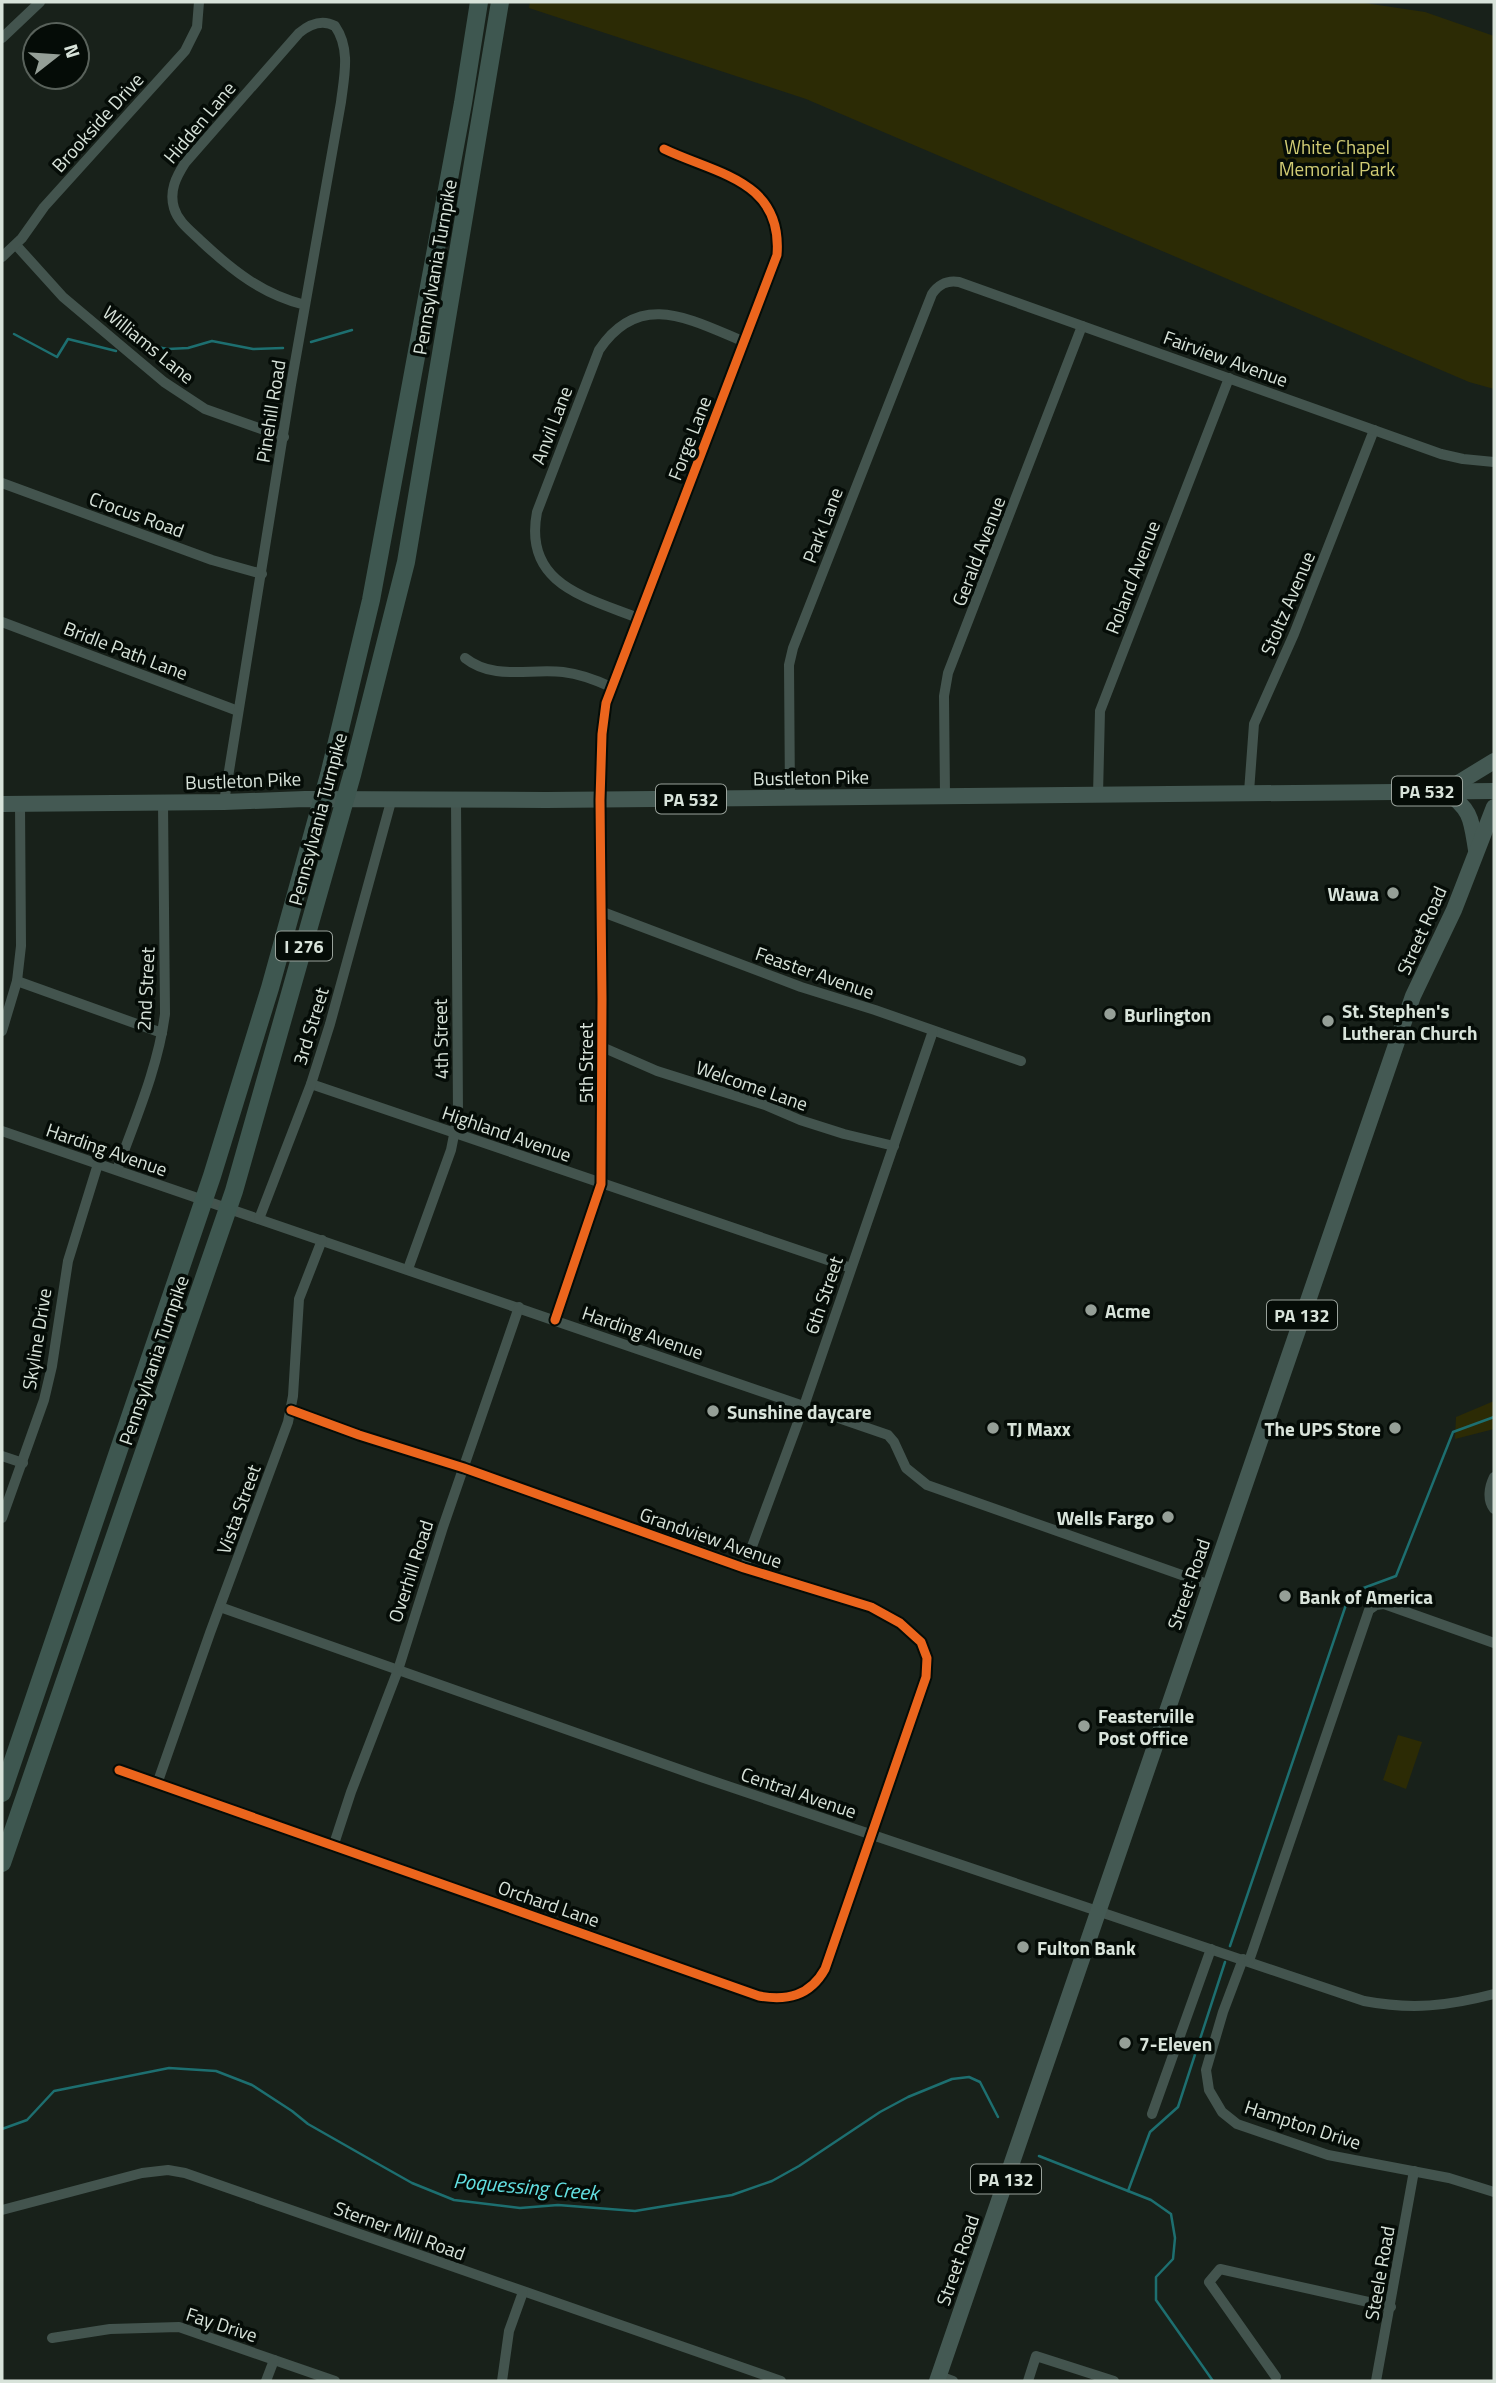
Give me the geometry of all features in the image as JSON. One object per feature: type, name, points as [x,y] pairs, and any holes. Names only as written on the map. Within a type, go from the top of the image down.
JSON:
[{"type":"highway","name":"Pennsylvania Turnpike","points":[[2,1793],[212,1176],[270,988],[329,775],[371,600],[461,117],[479,2]]},
{"type":"highway","name":"Pennsylvania Turnpike","points":[[2,1863],[234,1191],[352,775],[406,562],[500,2]]},
{"type":"main road","points":[[1476,852],[1467,811],[1461,802],[1445,791],[1494,761]]},
{"type":"main road","name":"Bustleton Pike","points":[[2,804],[372,798],[600,800],[1494,791]]},
{"type":"main road","name":"Street Road","points":[[943,2380],[1098,1911],[1399,1033],[1413,996],[1454,910],[1494,807]]},
{"type":"main road","points":[[1476,852],[1494,828]]},
{"type":"street","points":[[2,38],[40,2]]},
{"type":"street","name":"Brookside Drive","points":[[2,257],[16,245],[44,206],[185,51],[197,27],[199,2]]},
{"type":"street","name":"Hidden Lane","points":[[305,305],[270,293],[229,267],[181,222],[174,208],[172,189],[185,163],[299,33],[314,23],[330,23],[335,26]]},
{"type":"street","name":"Pinehill Road","points":[[224,802],[341,102],[346,61],[341,38],[335,26]]},
{"type":"street","name":"Forge Lane","points":[[600,800],[603,718],[611,687],[777,254],[778,240],[774,217],[761,197],[751,188],[664,149]]},
{"type":"street","name":"Williams Lane","points":[[16,245],[63,297],[164,382],[205,409],[284,437]]},
{"type":"street","name":"Fairview Avenue","points":[[947,282],[959,282],[1441,454],[1494,462]]},
{"type":"street","name":"Park Lane","points":[[790,798],[789,666],[793,648],[932,294],[947,282]]},
{"type":"street","name":"Anvil Lane","points":[[638,618],[565,588],[547,572],[536,546],[537,512],[584,388],[599,350],[607,338],[625,323],[638,317],[660,314],[681,317],[745,341]]},
{"type":"street","name":"Gerald Avenue","points":[[945,796],[944,696],[948,673],[1082,326]]},
{"type":"street","name":"Roland Avenue","points":[[1098,795],[1100,711],[1229,378]]},
{"type":"street","name":"Stoltz Avenue","points":[[1249,792],[1254,724],[1294,634],[1374,430]]},
{"type":"street","name":"Crocus Road","points":[[2,483],[212,560],[262,574]]},
{"type":"street","name":"Bridle Path Lane","points":[[2,622],[238,711]]},
{"type":"street","points":[[466,659],[493,672],[561,671],[611,687]]},
{"type":"street","name":"3rd Street","points":[[259,1219],[311,1084],[392,798]]},
{"type":"street","name":"4th Street","points":[[408,1269],[455,1133],[458,1101],[456,800]]},
{"type":"street","name":"5th Street","points":[[555,1320],[601,1185],[600,800]]},
{"type":"street","name":"2nd Street","points":[[117,1170],[149,1077],[165,1014],[163,803]]},
{"type":"street","points":[[2,1031],[17,981],[22,929],[20,804]]},
{"type":"street","name":"Feaster Avenue","points":[[600,911],[801,988],[875,1010],[1021,1061]]},
{"type":"street","points":[[17,981],[162,1033]]},
{"type":"street","name":"6th Street","points":[[744,1569],[804,1406],[933,1031]]},
{"type":"street","name":"Welcome Lane","points":[[602,1047],[657,1071],[765,1105],[800,1120],[894,1146]]},
{"type":"street","name":"Highland Avenue","points":[[311,1084],[851,1268]]},
{"type":"street","name":"Harding Avenue","points":[[2,1130],[888,1436],[894,1442],[906,1468],[927,1485],[1210,1585]]},
{"type":"street","name":"Skyline Drive","points":[[2,1518],[44,1400],[68,1261],[98,1164]]},
{"type":"street","name":"Vista Street","points":[[158,1784],[285,1432],[291,1410],[299,1298],[322,1240]]},
{"type":"street","name":"Overhill Road","points":[[333,1846],[398,1670],[519,1307]]},
{"type":"street","name":"Grandview Avenue","points":[[291,1410],[464,1468],[744,1569],[871,1607],[900,1623],[921,1642],[927,1658],[926,1677],[871,1835]]},
{"type":"street","points":[[2,1457],[23,1463]]},
{"type":"street","points":[[1494,1477],[1489,1493],[1494,1509]]},
{"type":"street","name":"Hampton Drive","points":[[1494,1643],[1384,1604],[1369,1610],[1246,1960],[1223,2012],[1206,2070],[1209,2091],[1222,2112],[1237,2124],[1328,2155],[1448,2178],[1494,2192]]},
{"type":"street","name":"Central Avenue","points":[[220,1607],[871,1835],[1364,2001],[1389,2006],[1426,2007],[1455,2004],[1494,1994]]},
{"type":"street","name":"Orchard Lane","points":[[119,1770],[559,1923],[759,1996],[781,1998],[801,1994],[810,1989],[822,1973],[871,1835]]},
{"type":"street","points":[[1152,2114],[1212,1949]]},
{"type":"street","name":"Sterner Mill Road","points":[[2,2210],[142,2173],[168,2170],[185,2173],[781,2381]]},
{"type":"street","name":"Steele Road","points":[[1376,2381],[1414,2171]]},
{"type":"street","points":[[1276,2377],[1209,2282],[1220,2269],[1391,2307]]},
{"type":"street","points":[[502,2381],[509,2331],[523,2292]]},
{"type":"street","name":"Fay Drive","points":[[52,2338],[110,2329],[178,2327],[335,2381]]},
{"type":"street","points":[[1027,2381],[1036,2356],[1114,2381]]},
{"type":"street","points":[[266,2381],[274,2360]]},
{"type":"green space","name":"White Chapel Memorial Park","points":[[530,2],[1358,2],[1425,12],[1494,36],[1494,389],[1469,382],[806,99],[529,8]]},
{"type":"green space","points":[[1494,1401],[1494,1429],[1455,1439],[1456,1417]]},
{"type":"green space","points":[[1398,1735],[1422,1742],[1406,1789],[1383,1780]]},
{"type":"waterway","points":[[311,342],[352,330]]},
{"type":"waterway","points":[[14,334],[57,357],[68,339],[116,351]]},
{"type":"waterway","points":[[140,344],[168,349],[188,348],[212,341],[253,349],[283,348]]},
{"type":"waterway","points":[[1230,1946],[1350,1593],[1396,1576],[1453,1432],[1494,1417]]},
{"type":"waterway","points":[[1128,2191],[1150,2132],[1178,2107],[1225,1962]]},
{"type":"waterway","name":"Poquessing Creek","points":[[2,2129],[27,2120],[54,2091],[169,2068],[216,2071],[252,2085],[308,2124],[412,2183],[454,2200],[520,2208],[558,2205],[635,2211],[732,2195],[772,2181],[880,2112],[952,2079],[969,2077],[980,2082],[998,2117]]},
{"type":"waterway","points":[[1039,2156],[1151,2200],[1171,2214],[1175,2238],[1173,2259],[1156,2277],[1156,2300],[1213,2381]]},
{"type":"cycle path","points":[[555,1320],[601,1184],[600,800],[606,703],[777,255],[776,230],[769,210],[758,195],[724,174],[664,149]]},
{"type":"cycle path","points":[[119,1770],[759,1996],[779,1998],[805,1991],[825,1969],[926,1677],[927,1658],[921,1642],[900,1623],[871,1607],[744,1568],[464,1468],[291,1410]]},
{"type":"place","name":"Wawa","points":[[1393,893]]},
{"type":"place","name":"Burlington","points":[[1110,1014]]},
{"type":"place","name":"St. Stephen's Lutheran Church","points":[[1328,1021]]},
{"type":"place","name":"Acme","points":[[1091,1310]]},
{"type":"place","name":"Sunshine daycare","points":[[713,1411]]},
{"type":"place","name":"TJ Maxx","points":[[993,1428]]},
{"type":"place","name":"The UPS Store","points":[[1395,1428]]},
{"type":"place","name":"Wells Fargo","points":[[1168,1517]]},
{"type":"place","name":"Bank of America","points":[[1285,1596]]},
{"type":"place","name":"Feasterville Post Office","points":[[1084,1726]]},
{"type":"place","name":"Fulton Bank","points":[[1023,1947]]},
{"type":"place","name":"7-Eleven","points":[[1125,2043]]}]
